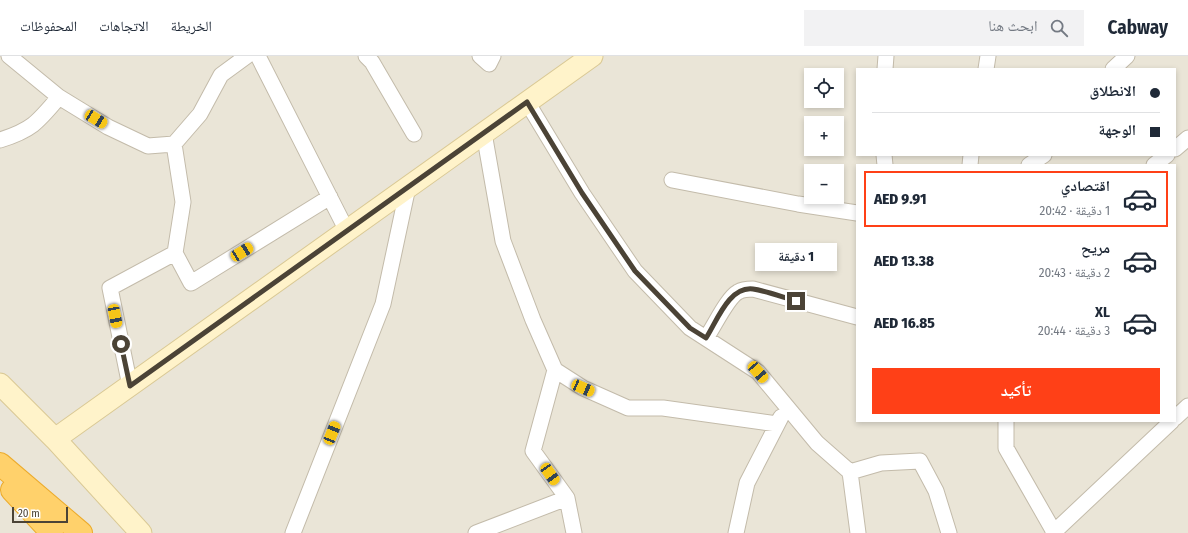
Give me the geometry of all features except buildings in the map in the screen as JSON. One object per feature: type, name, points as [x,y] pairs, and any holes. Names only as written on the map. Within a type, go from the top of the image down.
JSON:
[{"type":"highway","points":[[0,464],[81,533]]},
{"type":"highway","points":[[0,477],[52,533]]},
{"type":"main road","points":[[55,440],[592,56]]},
{"type":"main road","points":[[0,384],[55,440],[141,533]]},
{"type":"street","points":[[9,56],[59,97],[108,127],[148,146],[174,144],[200,114],[221,75],[247,56]]},
{"type":"street","points":[[258,56],[347,231]]},
{"type":"street","points":[[366,56],[372,62],[414,134]]},
{"type":"street","points":[[480,56],[489,64],[493,56]]},
{"type":"street","points":[[885,68],[886,56]]},
{"type":"street","points":[[986,68],[988,56]]},
{"type":"street","points":[[1114,68],[1127,56]]},
{"type":"street","points":[[0,140],[21,134],[37,123],[59,97]]},
{"type":"street","points":[[527,102],[582,193],[635,271],[690,328],[758,372],[818,443],[850,472],[858,533]]},
{"type":"street","points":[[484,133],[503,241],[533,320],[555,370],[583,388],[628,408],[663,408],[778,424]]},
{"type":"street","points":[[1176,148],[1188,138]]},
{"type":"street","points":[[174,144],[183,202],[175,252],[191,283],[330,197]]},
{"type":"street","points":[[1030,164],[1042,156]]},
{"type":"street","points":[[1155,164],[1166,156]]},
{"type":"street","points":[[672,180],[798,204],[856,212]]},
{"type":"street","points":[[293,533],[383,304],[408,187]]},
{"type":"street","points":[[130,386],[110,288],[175,252]]},
{"type":"street","points":[[706,338],[730,300],[737,292],[744,290],[753,289],[856,317]]},
{"type":"street","points":[[555,370],[533,451],[567,498],[574,533]]},
{"type":"street","points":[[736,533],[747,483],[787,405]]},
{"type":"street","points":[[1176,417],[1188,406]]},
{"type":"street","points":[[1006,422],[1006,448],[1053,532],[1171,422]]},
{"type":"street","points":[[850,472],[881,463],[920,461],[936,491],[950,533]]},
{"type":"street","points":[[476,533],[567,498]]},
{"type":"shaded area","points":[[0,56],[1188,56],[1188,533],[0,533]]},
{"type":"route","points":[[121,344],[130,386],[527,102],[582,193],[635,271],[690,328],[706,338],[730,300],[737,292],[744,290],[753,289],[796,301]]}]
